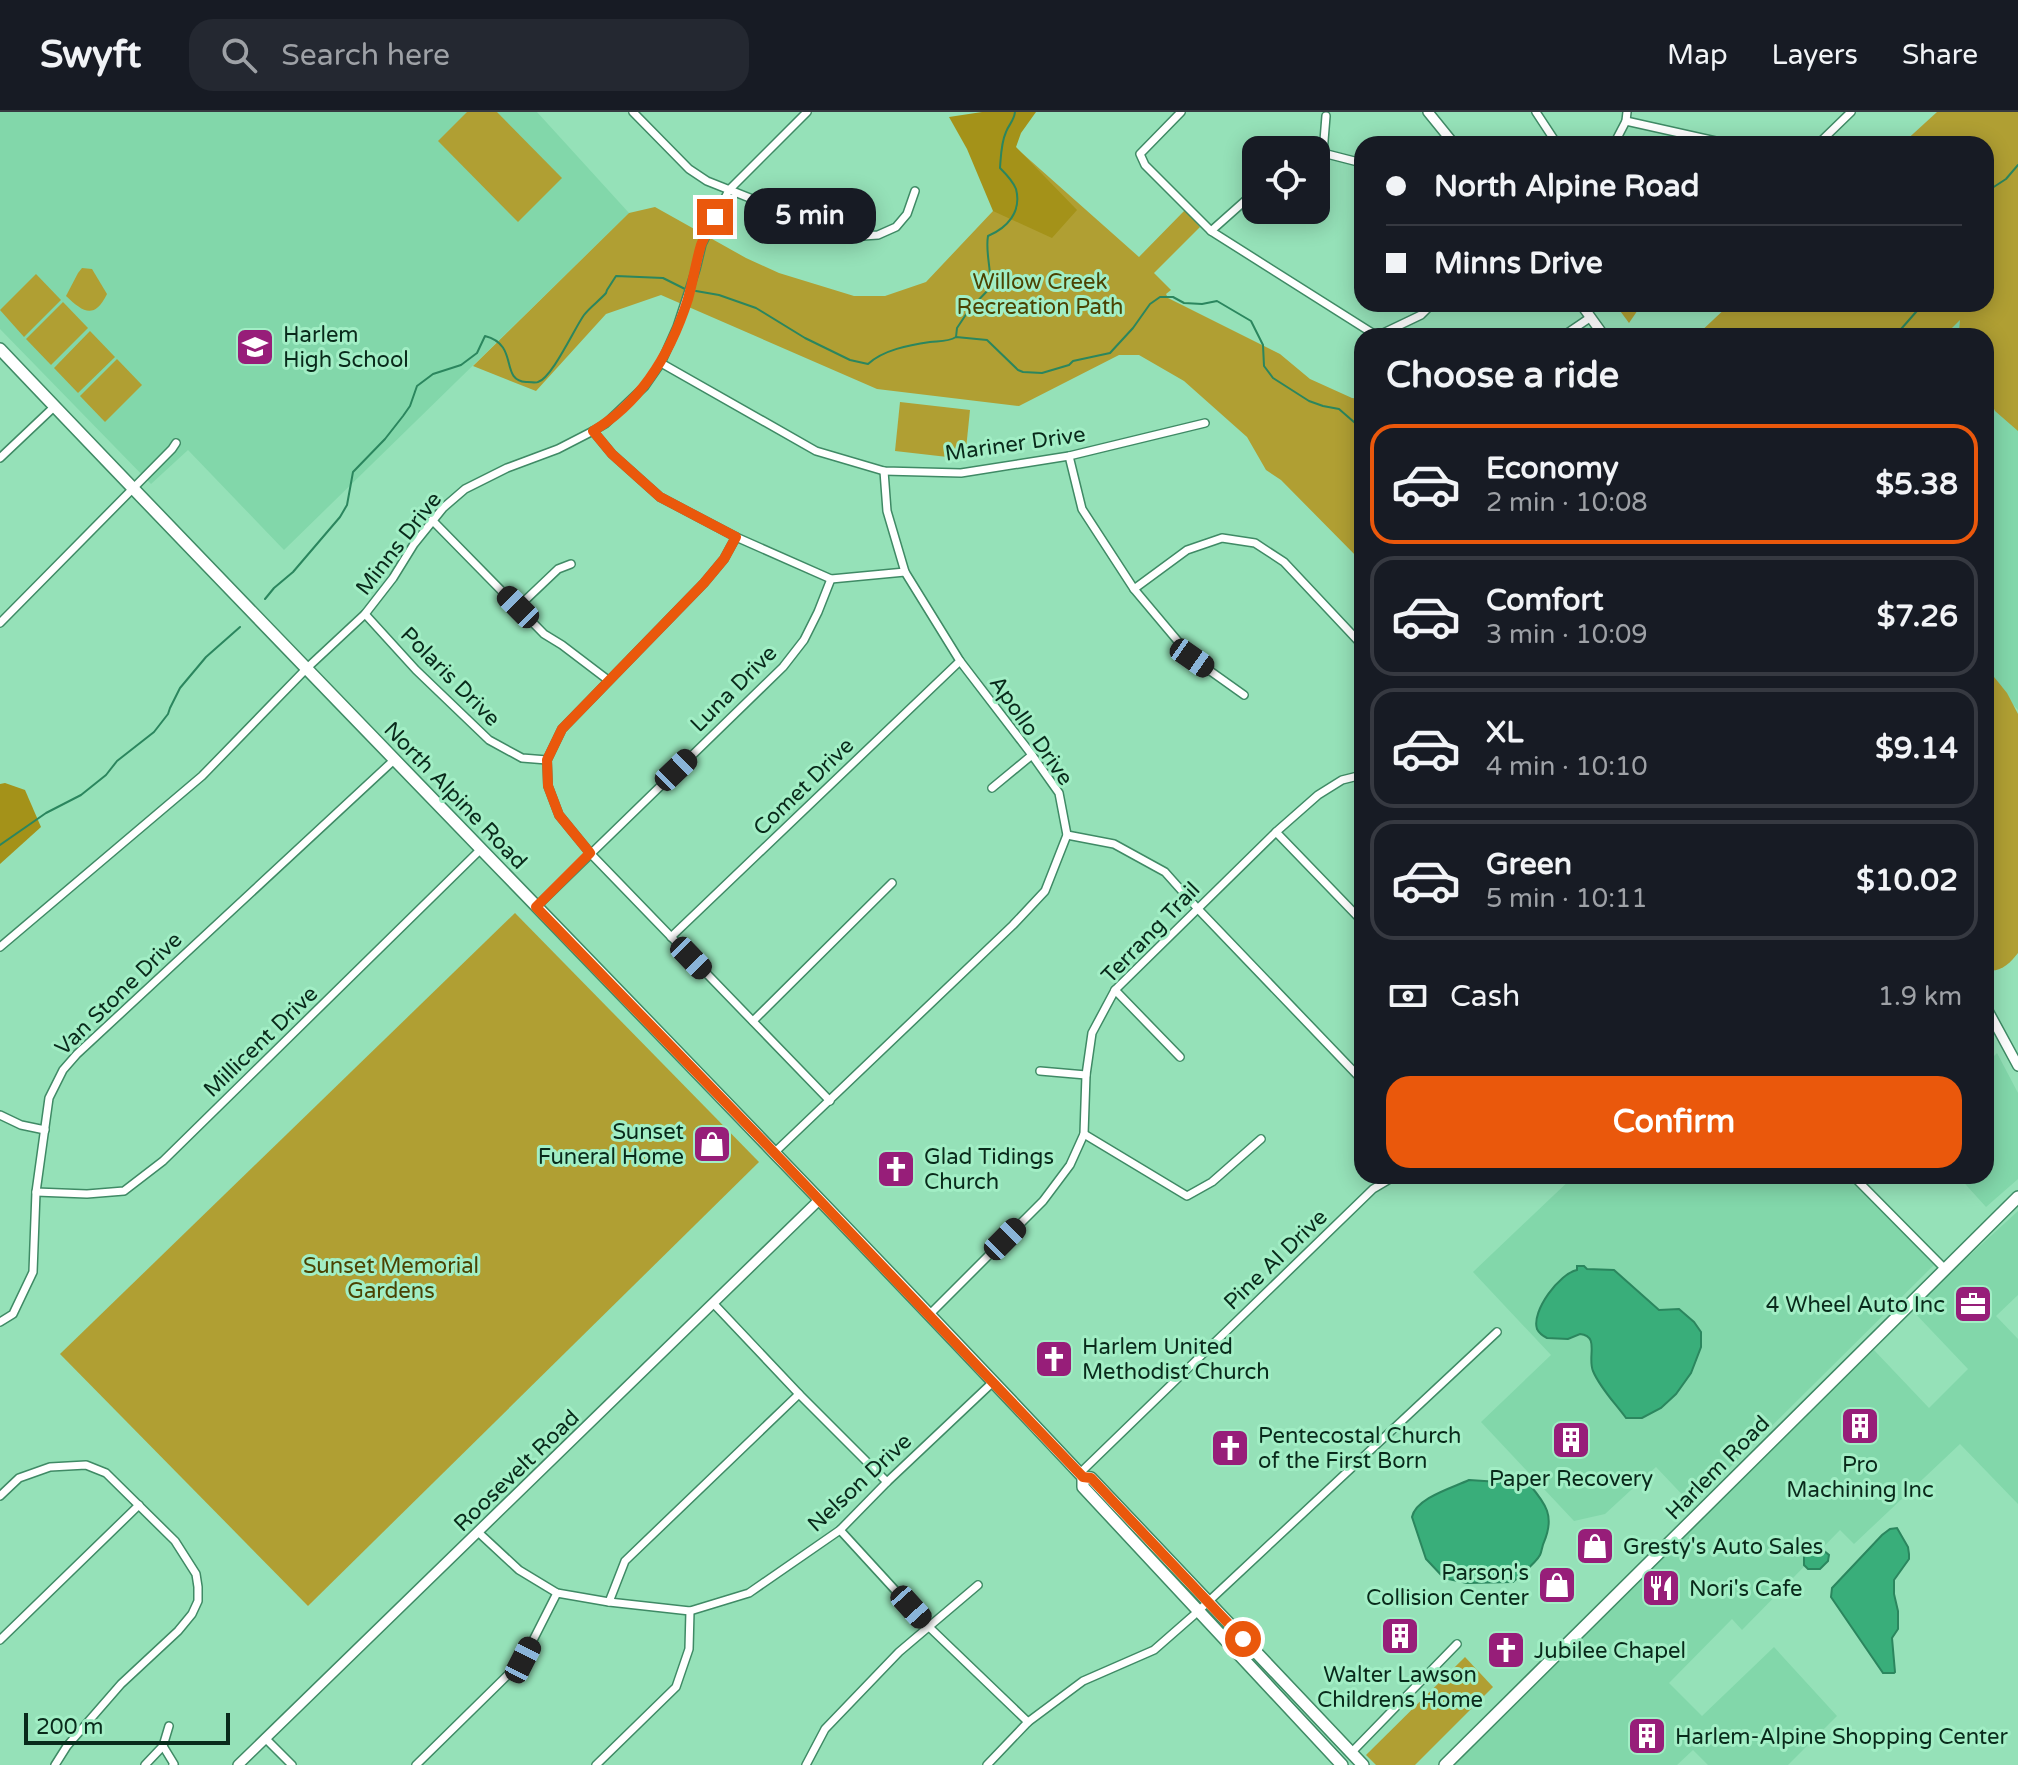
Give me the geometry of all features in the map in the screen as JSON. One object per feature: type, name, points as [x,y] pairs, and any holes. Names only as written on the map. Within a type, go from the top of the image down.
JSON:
[{"type":"main road","name":"North Alpine Road","points":[[0,349],[1081,1475],[1091,1478],[1342,1765]]},
{"type":"main road","name":"Harlem Road","points":[[1445,1765],[2018,1197]]},
{"type":"main road","name":"North Alpine Road","points":[[1203,1606],[1363,1765]]},
{"type":"street","points":[[633,112],[689,169],[707,181],[848,237],[878,235],[896,227],[907,214],[915,191]]},
{"type":"street","points":[[642,120],[651,112]]},
{"type":"street","name":"Minns Drive","points":[[0,947],[202,776],[307,668],[365,614],[443,508],[465,489],[507,468],[558,449],[605,424],[645,386],[661,363],[687,300],[702,244],[729,190],[807,112]]},
{"type":"street","points":[[1181,112],[1140,154],[1145,165],[1211,231],[1364,328]]},
{"type":"street","points":[[1428,112],[1448,136]]},
{"type":"street","points":[[1536,112],[1552,136]]},
{"type":"street","points":[[1826,136],[1851,112]]},
{"type":"street","points":[[1323,136],[1326,116]]},
{"type":"street","points":[[1618,136],[1627,116],[1700,136]]},
{"type":"street","points":[[1330,156],[1354,161]]},
{"type":"street","points":[[1211,231],[1242,203]]},
{"type":"street","points":[[1394,328],[1424,312]]},
{"type":"street","points":[[1587,312],[1599,328]]},
{"type":"street","points":[[1575,328],[1591,317]]},
{"type":"street","name":"Mariner Drive","points":[[661,363],[816,451],[884,471],[961,473],[1069,456],[1205,423]]},
{"type":"street","points":[[0,458],[55,406]]},
{"type":"street","points":[[593,431],[612,454],[660,497],[736,537],[831,579],[905,572]]},
{"type":"street","points":[[0,623],[176,443]]},
{"type":"street","points":[[1069,456],[1082,509],[1134,589],[1192,658],[1244,695]]},
{"type":"street","name":"Apollo Drive","points":[[884,471],[887,511],[905,572],[960,661],[1059,793],[1067,835]]},
{"type":"street","points":[[432,520],[544,634],[608,680]]},
{"type":"street","points":[[736,537],[724,559],[704,583],[562,729],[547,760],[548,786],[559,815],[590,853],[830,1101]]},
{"type":"street","points":[[1134,589],[1187,550],[1222,538],[1255,543],[1284,562],[1354,636]]},
{"type":"street","points":[[518,607],[558,569],[571,564]]},
{"type":"street","name":"Luna Drive","points":[[536,907],[783,667],[804,640],[831,579]]},
{"type":"street","name":"Polaris Drive","points":[[365,614],[416,670],[489,740],[522,758],[547,760]]},
{"type":"street","name":"Comet Drive","points":[[671,937],[960,661]]},
{"type":"street","points":[[992,788],[1032,755]]},
{"type":"street","name":"Van Stone Drive","points":[[0,1322],[13,1314],[33,1272],[36,1192],[49,1098],[63,1070],[394,760]]},
{"type":"street","name":"Terrang Trail","points":[[929,1315],[1043,1201],[1070,1165],[1084,1134],[1086,1075],[1092,1033],[1115,990],[1276,832],[1318,795],[1342,780],[1354,777]]},
{"type":"street","points":[[1276,832],[1354,913]]},
{"type":"street","points":[[774,1153],[1045,891],[1067,835],[1114,844],[1165,872],[1354,1072]]},
{"type":"street","name":"Millicent Drive","points":[[36,1192],[87,1194],[124,1191],[163,1161],[480,850]]},
{"type":"street","points":[[753,1021],[892,883]]},
{"type":"street","points":[[1115,990],[1180,1057]]},
{"type":"street","points":[[1994,1022],[2018,1066]]},
{"type":"street","points":[[1040,1071],[1086,1075]]},
{"type":"street","points":[[0,1115],[21,1125],[45,1130]]},
{"type":"street","points":[[1084,1134],[1187,1196],[1212,1182],[1261,1139]]},
{"type":"street","name":"Pine Al Drive","points":[[1081,1475],[1381,1184]]},
{"type":"street","points":[[1861,1184],[1945,1269]]},
{"type":"street","name":"Roosevelt Road","points":[[238,1765],[819,1200]]},
{"type":"street","points":[[713,1303],[887,1482]]},
{"type":"street","points":[[987,1765],[1028,1722],[1083,1681],[1154,1650],[1497,1332]]},
{"type":"street","name":"Nelson Drive","points":[[478,1532],[519,1570],[557,1593],[690,1611],[749,1593],[840,1530],[993,1382]]},
{"type":"street","points":[[609,1602],[625,1561],[799,1394]]},
{"type":"street","points":[[0,1496],[19,1478],[50,1467],[86,1465],[106,1473],[139,1505],[175,1541],[196,1574],[198,1601],[192,1614],[121,1684],[67,1746],[55,1765]]},
{"type":"street","points":[[0,1640],[139,1505]]},
{"type":"street","points":[[840,1530],[928,1626],[1028,1722]]},
{"type":"street","points":[[806,1765],[825,1729],[899,1652],[978,1585]]},
{"type":"street","points":[[416,1765],[523,1660],[557,1593]]},
{"type":"street","points":[[596,1765],[676,1687],[689,1649],[690,1611]]},
{"type":"street","points":[[1351,1753],[1457,1644]]},
{"type":"street","points":[[145,1765],[163,1746],[169,1726]]},
{"type":"street","points":[[265,1738],[292,1765]]},
{"type":"street","points":[[163,1746],[173,1765]]},
{"type":"shaded area","name":"Harlem High School","points":[[0,112],[537,112],[629,213],[284,550],[188,450],[151,484],[0,329]]},
{"type":"shaded area","points":[[982,112],[1036,112],[1021,133],[1016,147],[1077,210],[1052,238],[993,211],[967,149],[949,117]]},
{"type":"shaded area","points":[[2018,258],[2018,710],[1994,685],[1994,328],[1952,328],[1967,312],[1994,312],[1994,284]]},
{"type":"shaded area","points":[[0,784],[25,790],[41,827],[0,864]]},
{"type":"shaded area","points":[[1997,1053],[2018,1093],[2018,1179],[1986,1207],[1965,1184],[1994,1184],[1994,1056]]},
{"type":"shaded area","points":[[1566,1184],[1854,1184],[1934,1265],[1692,1505],[1656,1467],[1605,1514],[1574,1521],[1481,1422],[1551,1355],[1473,1272]]},
{"type":"shaded area","points":[[2018,1211],[2018,1295],[1996,1316],[2018,1339],[2018,1504],[1960,1444],[1854,1544],[1840,1530],[1742,1630],[1732,1619],[1669,1683],[1702,1716],[1774,1647],[1837,1716],[1788,1765],[1708,1765],[1693,1750],[1677,1765],[1451,1765],[1873,1349],[1929,1408],[1968,1369],[1911,1309]]},
{"type":"shaded area","points":[[1577,1266],[1614,1270],[1659,1310],[1679,1309],[1701,1332],[1701,1347],[1691,1373],[1661,1408],[1642,1418],[1626,1418],[1604,1389],[1593,1371],[1590,1339],[1580,1334],[1568,1339],[1547,1338],[1537,1329],[1538,1313],[1548,1294],[1563,1278],[1577,1270]]},
{"type":"shaded area","points":[[1469,1480],[1529,1484],[1547,1511],[1549,1525],[1540,1555],[1513,1582],[1467,1583],[1444,1578],[1426,1559],[1412,1517],[1415,1510],[1436,1494]]},
{"type":"shaded area","points":[[1897,1528],[1908,1547],[1909,1559],[1894,1580],[1898,1611],[1898,1629],[1892,1638],[1895,1672],[1883,1673],[1831,1597],[1832,1588],[1882,1535]]},
{"type":"shaded area","points":[[1823,1550],[1829,1555],[1828,1561],[1820,1569],[1808,1569],[1804,1565],[1804,1556]]},
{"type":"green space","points":[[467,112],[497,112],[562,178],[518,222],[438,141]]},
{"type":"green space","points":[[1937,112],[2018,112],[2018,431],[1994,409],[1994,328],[1959,328],[1960,320],[1952,328],[1704,328],[1722,312],[1994,312],[1994,136],[1911,136]]},
{"type":"green space","name":"Willow Creek Recreation Path","points":[[977,113],[1139,257],[1185,210],[1200,227],[1154,273],[1171,290],[1166,294],[1168,298],[1280,354],[1310,379],[1354,398],[1354,554],[1281,480],[1266,470],[1247,437],[1184,381],[1139,355],[1119,355],[1019,406],[877,389],[661,295],[606,314],[536,391],[473,366],[629,213],[655,207],[779,273],[854,296],[885,296],[926,282],[993,211],[1016,205]]},
{"type":"green space","points":[[82,268],[92,269],[107,294],[98,308],[88,311],[66,296]]},
{"type":"green space","points":[[36,274],[61,300],[24,337],[0,310]]},
{"type":"green space","points":[[63,302],[88,328],[51,365],[26,339]]},
{"type":"green space","points":[[1621,312],[1637,312],[1629,323]]},
{"type":"green space","points":[[90,331],[115,357],[78,393],[54,368]]},
{"type":"green space","points":[[117,359],[142,385],[105,422],[80,396]]},
{"type":"green space","points":[[900,402],[970,410],[965,459],[895,451]]},
{"type":"green space","points":[[1994,677],[2018,714],[2018,953],[1996,970]]},
{"type":"green space","name":"Sunset Memorial Gardens","points":[[515,913],[759,1162],[308,1606],[60,1354]]},
{"type":"green space","points":[[1465,1657],[1493,1687],[1415,1765],[1376,1765],[1366,1755]]},
{"type":"waterway","points":[[969,310],[990,288],[988,236],[1007,224],[1017,205],[1015,186],[1000,168],[1003,140],[1015,112]]},
{"type":"waterway","points":[[1994,187],[2018,165]]},
{"type":"waterway","points":[[265,599],[293,572],[340,517],[347,505],[353,472],[403,416],[417,386],[433,374],[461,365],[477,353],[485,336],[496,340],[502,347],[518,380],[537,382],[550,372],[584,315],[606,293],[616,276],[663,278],[685,289]]},
{"type":"waterway","points":[[696,291],[719,295],[756,308],[805,338],[850,360],[868,364],[897,349],[956,337],[987,340],[1018,370],[1042,373],[1073,361],[1110,353],[1150,304],[1160,297],[1173,297],[1184,303],[1217,301],[1251,321],[1263,345],[1264,366],[1273,378],[1309,401],[1339,409],[1354,422]]},
{"type":"waterway","points":[[1902,328],[1916,312]]},
{"type":"waterway","points":[[956,337],[957,328],[967,313]]},
{"type":"waterway","points":[[0,845],[46,813],[81,795],[154,732],[168,714],[180,688],[206,657],[240,627]]},
{"type":"place","name":"Harlem High School","points":[[255,347]]},
{"type":"place","name":"Sunset Funeral Home","points":[[712,1144]]},
{"type":"place","name":"Glad Tidings Church","points":[[896,1169]]},
{"type":"place","name":"4 Wheel Auto Inc","points":[[1973,1304]]},
{"type":"place","name":"Harlem United Methodist Church","points":[[1054,1359]]},
{"type":"place","name":"Pro Machining Inc","points":[[1860,1426]]},
{"type":"place","name":"Paper Recovery","points":[[1571,1440]]},
{"type":"place","name":"Pentecostal Church of the First Born","points":[[1230,1448]]},
{"type":"place","name":"Gresty's Auto Sales","points":[[1595,1546]]},
{"type":"place","name":"Parson's Collision Center","points":[[1557,1585]]},
{"type":"place","name":"Nori's Cafe","points":[[1661,1588]]},
{"type":"place","name":"Walter Lawson Childrens Home","points":[[1400,1636]]},
{"type":"place","name":"Jubilee Chapel","points":[[1506,1650]]},
{"type":"place","name":"Harlem-Alpine Shopping Center","points":[[1647,1736]]},
{"type":"route","points":[[715,217],[702,244],[687,300],[661,363],[645,386],[605,424],[593,431],[612,454],[660,497],[736,537],[724,559],[704,583],[562,729],[547,760],[548,786],[559,815],[590,853],[536,907],[1083,1477],[1091,1478],[1243,1639]]}]
